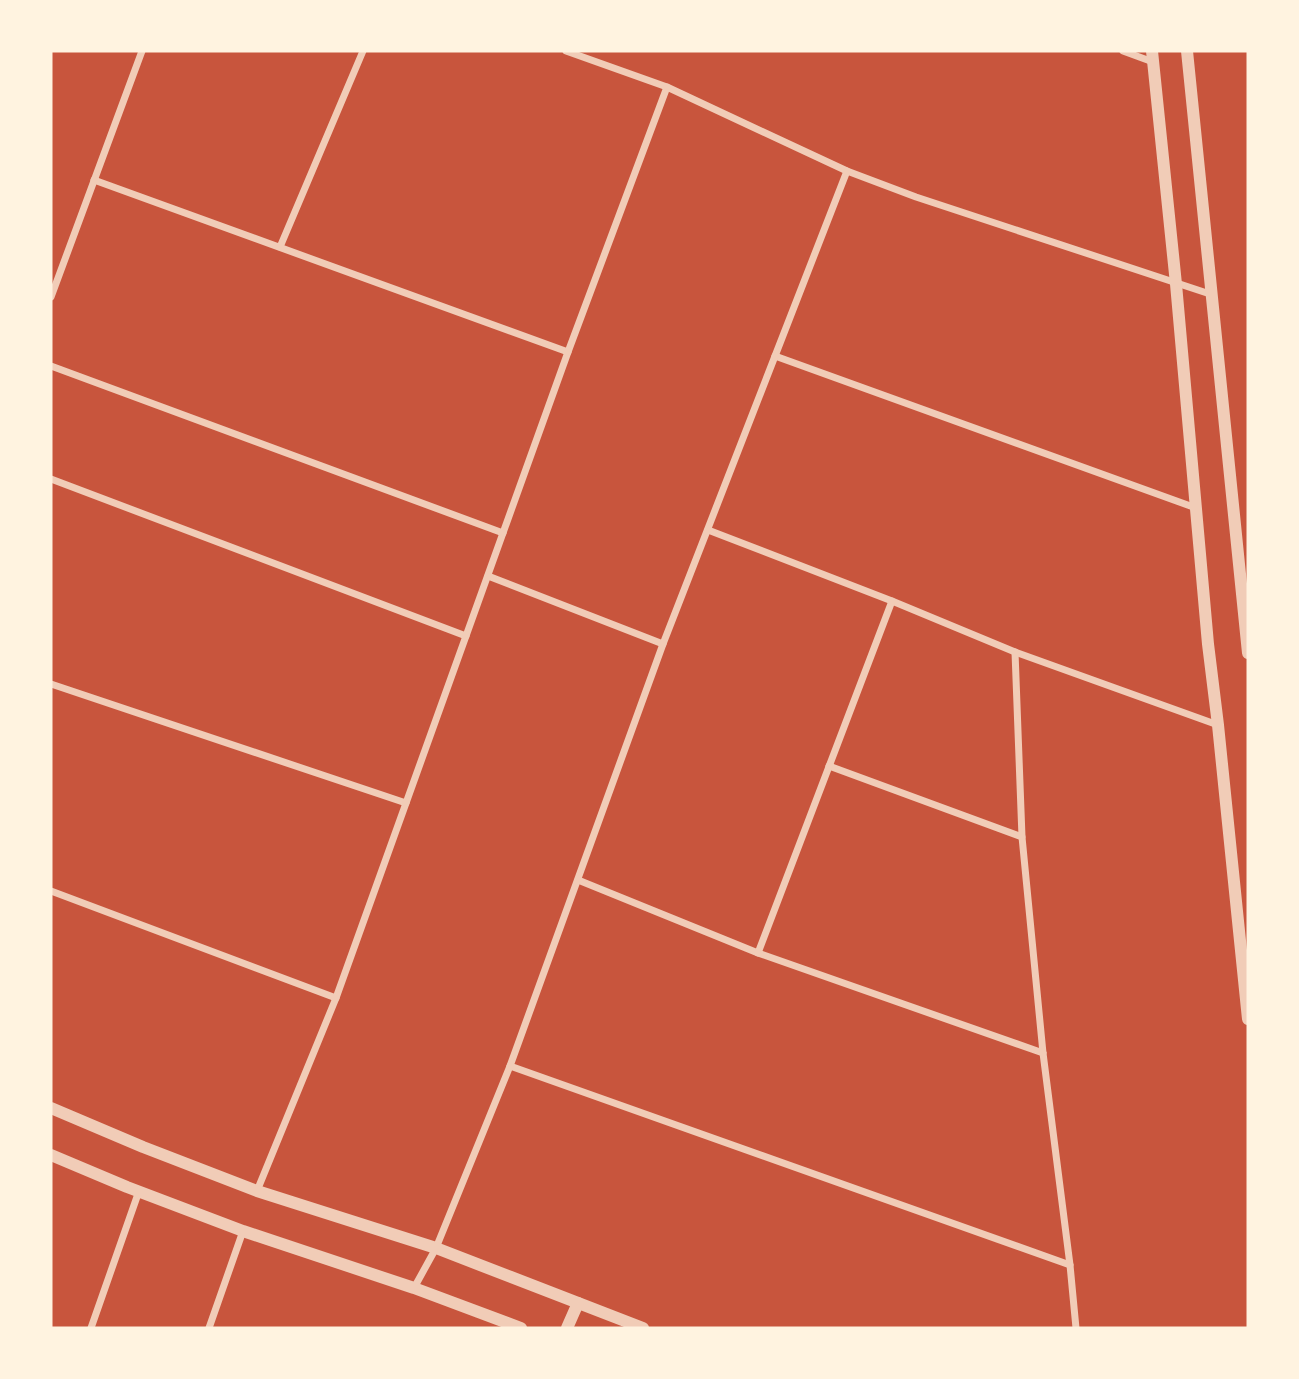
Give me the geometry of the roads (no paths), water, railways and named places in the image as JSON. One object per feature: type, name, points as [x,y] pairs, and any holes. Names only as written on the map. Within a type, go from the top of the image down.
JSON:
[{"type":"street","points":[[51,297],[142,51]]},
{"type":"street","points":[[280,247],[363,51]]},
{"type":"street","points":[[566,51],[667,87],[847,171],[916,197],[1210,294]]},
{"type":"street","points":[[1123,51],[1152,56],[1176,284],[1208,644],[1248,1018]]},
{"type":"street","points":[[1186,51],[1248,650]]},
{"type":"street","points":[[257,1191],[336,998],[568,352],[667,87]]},
{"type":"street","points":[[414,1288],[436,1248],[510,1066],[663,644],[847,171]]},
{"type":"street","points":[[94,180],[568,352]]},
{"type":"street","points":[[775,356],[1196,508]]},
{"type":"street","points":[[51,366],[503,533]]},
{"type":"street","points":[[51,479],[466,636]]},
{"type":"street","points":[[708,530],[1016,652],[1218,725]]},
{"type":"street","points":[[488,576],[663,644]]},
{"type":"street","points":[[758,953],[892,601]]},
{"type":"street","points":[[1016,652],[1023,837],[1043,1053],[1076,1328]]},
{"type":"street","points":[[51,684],[406,803]]},
{"type":"street","points":[[829,766],[1023,837]]},
{"type":"street","points":[[578,880],[758,953],[1043,1053]]},
{"type":"street","points":[[51,891],[336,998]]},
{"type":"street","points":[[510,1066],[1070,1265]]},
{"type":"street","points":[[51,1108],[257,1191],[436,1248],[643,1328]]},
{"type":"street","points":[[51,1155],[243,1231],[414,1288],[522,1328]]},
{"type":"street","points":[[91,1328],[139,1191]]},
{"type":"street","points":[[209,1328],[243,1231]]},
{"type":"street","points":[[567,1328],[579,1303]]}]
